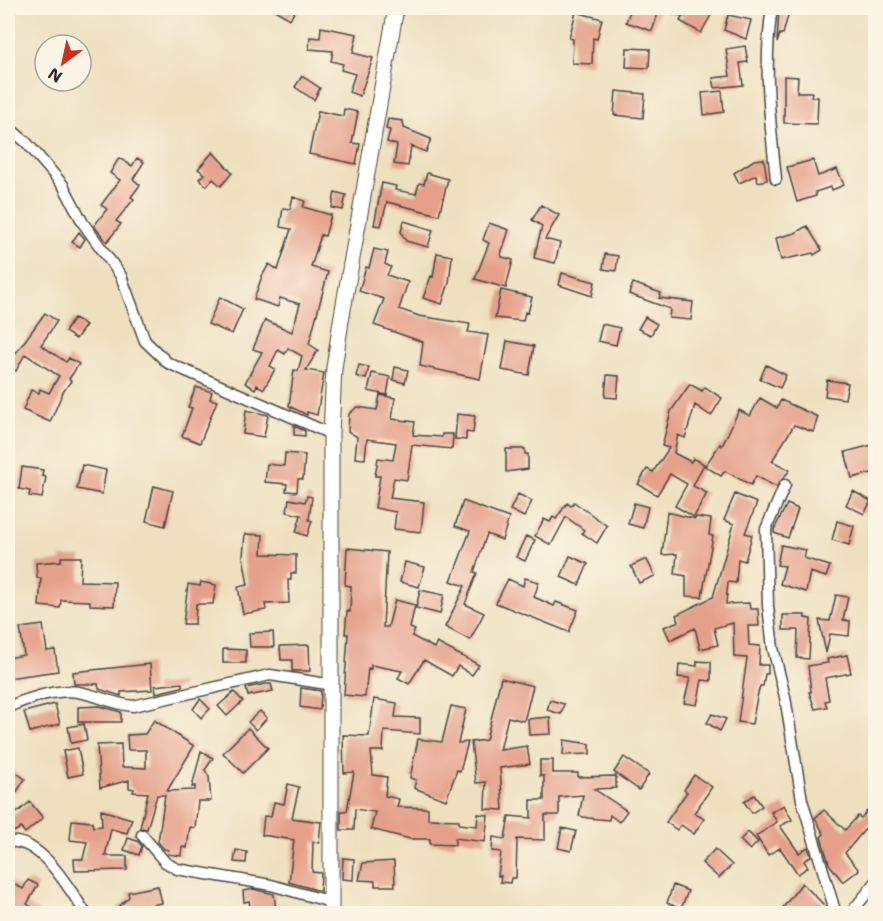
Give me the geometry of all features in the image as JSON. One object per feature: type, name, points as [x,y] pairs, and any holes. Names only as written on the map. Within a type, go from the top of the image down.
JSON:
[{"type":"main road","points":[[331,908],[334,369],[396,8]]},
{"type":"street","points":[[772,8],[766,45],[767,94],[776,179]]},
{"type":"street","points":[[8,127],[26,142],[63,185],[83,223],[121,276],[145,341],[155,353],[178,367],[332,434]]},
{"type":"street","points":[[785,486],[766,530],[768,606],[773,648],[785,697],[802,800],[836,914]]},
{"type":"street","points":[[8,707],[65,691],[82,693],[115,704],[133,706],[191,695],[246,679],[270,675],[333,685]]},
{"type":"street","points":[[142,835],[165,862],[177,870],[271,885],[331,908]]},
{"type":"street","points":[[8,842],[27,844],[37,851],[51,865],[86,914]]},
{"type":"street","points":[[850,914],[876,882]]},
{"type":"building","points":[[271,8],[297,8],[290,19]]},
{"type":"building","points":[[631,8],[660,8],[652,31],[626,22]]},
{"type":"building","points":[[662,8],[715,8],[701,33],[680,21],[683,16],[662,11]]},
{"type":"building","points":[[779,9],[789,12],[783,34],[780,34],[777,43]]},
{"type":"building","points":[[576,12],[602,19],[597,39],[593,38],[592,64],[572,63],[573,39],[569,38]]},
{"type":"building","points":[[728,15],[751,20],[746,39],[724,30]]},
{"type":"building","points":[[321,27],[357,34],[353,53],[373,58],[360,96],[349,92],[355,74],[341,70],[343,64],[331,61],[333,51],[309,49],[310,37],[320,38]]},
{"type":"building","points":[[745,46],[748,62],[740,63],[743,85],[715,88],[713,78],[730,76],[726,49]]},
{"type":"building","points":[[627,48],[650,49],[649,68],[626,67]]},
{"type":"building","points":[[302,76],[320,88],[314,100],[295,87]]},
{"type":"building","points":[[784,76],[798,77],[797,92],[812,92],[811,97],[818,97],[817,124],[784,123]]},
{"type":"building","points":[[616,91],[645,94],[643,118],[614,115]]},
{"type":"building","points":[[722,91],[724,112],[704,115],[702,93]]},
{"type":"building","points":[[344,109],[358,112],[352,143],[360,144],[356,164],[309,154],[318,111],[343,116]]},
{"type":"building","points":[[388,119],[403,121],[404,128],[431,139],[426,152],[411,146],[408,166],[394,164],[397,145],[387,142],[390,130],[386,129]]},
{"type":"building","points":[[213,152],[232,173],[221,186],[213,179],[207,186],[199,179],[204,174],[198,169]]},
{"type":"building","points":[[119,158],[132,166],[137,158],[144,162],[133,179],[140,185],[131,197],[134,199],[116,221],[121,224],[107,242],[94,226],[107,209],[101,205],[120,180],[110,173]]},
{"type":"building","points":[[764,159],[767,180],[758,182],[756,175],[739,183],[734,173],[754,160]]},
{"type":"building","points":[[813,160],[818,176],[837,169],[844,185],[832,190],[831,187],[815,192],[816,196],[797,202],[787,167]]},
{"type":"building","points":[[427,173],[448,179],[439,215],[387,202],[381,226],[374,225],[382,183],[396,186],[395,190],[416,194],[419,183],[424,184]]},
{"type":"building","points":[[335,192],[346,195],[343,210],[332,208]]},
{"type":"building","points":[[293,197],[305,201],[303,207],[331,215],[325,236],[321,235],[311,267],[328,272],[309,344],[318,350],[306,370],[324,373],[317,415],[307,412],[307,415],[289,406],[294,370],[298,371],[302,356],[288,348],[285,354],[278,350],[270,366],[275,369],[264,389],[257,385],[255,389],[245,383],[262,352],[253,349],[265,320],[292,332],[300,304],[280,298],[278,307],[254,299],[269,264],[278,270],[291,229],[280,227],[283,208],[290,209]]},
{"type":"building","points":[[541,205],[559,215],[545,239],[560,243],[555,263],[534,258],[542,226],[532,220]]},
{"type":"building","points":[[404,221],[433,230],[428,247],[406,241],[401,232]]},
{"type":"building","points":[[489,223],[509,230],[501,254],[502,257],[513,260],[506,288],[475,279],[489,243],[483,240]]},
{"type":"building","points":[[807,226],[822,250],[814,255],[813,253],[781,260],[776,238],[795,233]]},
{"type":"building","points":[[79,232],[85,239],[80,247],[72,242]]},
{"type":"building","points":[[374,249],[388,252],[385,264],[391,267],[387,275],[408,282],[399,309],[419,316],[470,324],[468,332],[488,335],[480,379],[420,366],[423,342],[374,325],[384,299],[359,291]]},
{"type":"building","points":[[437,253],[452,256],[449,283],[442,304],[423,298],[431,276],[433,277]]},
{"type":"building","points":[[605,254],[618,256],[616,271],[603,269]]},
{"type":"building","points":[[562,273],[595,282],[592,296],[559,285]]},
{"type":"building","points":[[633,283],[661,293],[659,298],[693,302],[691,320],[669,318],[670,309],[629,294]]},
{"type":"building","points":[[501,290],[532,297],[528,313],[525,312],[523,321],[495,318]]},
{"type":"building","points":[[220,297],[243,309],[232,334],[208,324]]},
{"type":"building","points":[[45,313],[57,321],[41,345],[66,362],[69,358],[79,364],[69,379],[71,381],[63,392],[50,422],[23,410],[31,390],[39,393],[40,389],[49,393],[59,376],[25,354],[16,371],[8,367],[8,349],[16,353]]},
{"type":"building","points":[[645,317],[657,324],[651,335],[638,329]]},
{"type":"building","points":[[74,318],[86,325],[76,339],[65,332]]},
{"type":"building","points":[[602,324],[620,328],[616,345],[598,341]]},
{"type":"building","points":[[507,341],[534,346],[529,375],[502,370]]},
{"type":"building","points":[[359,365],[369,367],[366,379],[356,376]]},
{"type":"building","points":[[766,365],[786,375],[780,388],[760,379]]},
{"type":"building","points":[[395,367],[408,370],[405,383],[393,380]]},
{"type":"building","points":[[372,373],[390,377],[387,395],[368,391]]},
{"type":"building","points":[[607,375],[619,376],[617,398],[605,397]]},
{"type":"building","points":[[827,380],[848,383],[845,399],[825,396]]},
{"type":"building","points":[[690,384],[702,391],[705,387],[722,398],[711,416],[695,405],[685,438],[678,435],[674,453],[691,462],[693,458],[704,464],[693,486],[707,493],[694,517],[675,506],[687,484],[670,474],[657,495],[638,484],[647,469],[653,472],[669,448],[662,446],[671,411]]},
{"type":"building","points":[[196,387],[212,392],[210,399],[217,401],[200,443],[182,436],[192,408],[188,407]]},
{"type":"building","points":[[380,395],[395,398],[392,419],[415,422],[413,435],[442,437],[442,434],[453,434],[452,449],[412,445],[407,480],[394,478],[390,498],[424,502],[421,532],[394,529],[396,512],[375,508],[380,476],[375,476],[378,458],[393,460],[396,443],[367,439],[365,459],[355,458],[357,437],[348,431],[349,414],[357,407],[377,410]]},
{"type":"building","points":[[760,398],[777,408],[781,400],[818,417],[813,432],[794,425],[772,461],[790,470],[776,487],[756,476],[751,485],[725,471],[721,476],[705,466],[720,444],[722,446],[739,410],[750,416]]},
{"type":"building","points":[[246,410],[268,415],[264,437],[243,434]]},
{"type":"building","points":[[457,414],[475,416],[473,433],[466,432],[466,440],[455,439]]},
{"type":"building","points":[[294,426],[305,431],[305,436],[294,435]]},
{"type":"building","points":[[876,444],[876,472],[852,478],[845,452]]},
{"type":"building","points":[[506,449],[525,449],[525,454],[528,454],[528,469],[506,472]]},
{"type":"building","points":[[285,453],[305,455],[303,479],[298,479],[297,492],[286,491],[287,484],[265,482],[267,464],[284,466]]},
{"type":"building","points":[[82,465],[106,470],[102,494],[77,489]]},
{"type":"building","points":[[22,467],[43,470],[42,476],[46,477],[42,498],[29,496],[30,491],[19,489]]},
{"type":"building","points":[[154,486],[173,491],[165,526],[146,521]]},
{"type":"building","points":[[853,491],[871,501],[864,514],[846,505]]},
{"type":"building","points":[[518,494],[532,501],[524,517],[510,510]]},
{"type":"building","points":[[735,494],[757,503],[745,533],[752,535],[745,561],[738,559],[736,583],[728,582],[726,604],[749,603],[750,609],[758,609],[759,626],[748,626],[749,645],[760,646],[759,665],[768,665],[768,674],[765,674],[763,686],[760,686],[752,724],[738,722],[747,658],[734,657],[733,623],[714,628],[718,645],[700,649],[695,628],[670,640],[664,627],[679,621],[676,615],[713,597],[734,524],[724,520]]},
{"type":"building","points":[[307,496],[312,497],[309,520],[312,521],[307,536],[296,532],[301,515],[287,512],[289,499],[305,502]]},
{"type":"building","points":[[463,501],[509,518],[502,540],[487,534],[474,572],[477,573],[465,604],[484,613],[470,640],[445,627],[465,586],[451,581],[470,531],[455,526]]},
{"type":"building","points":[[574,502],[607,526],[597,543],[582,533],[584,530],[566,517],[551,545],[535,536],[544,519],[550,522],[553,517],[556,519],[567,503],[571,506]]},
{"type":"building","points":[[634,503],[648,507],[643,528],[628,524]]},
{"type":"building","points":[[787,504],[798,509],[788,538],[774,533]]},
{"type":"building","points":[[667,512],[695,519],[696,517],[711,519],[709,535],[713,536],[702,597],[686,596],[686,576],[675,574],[677,554],[662,555]]},
{"type":"building","points":[[837,521],[854,526],[849,545],[832,540]]},
{"type":"building","points":[[245,534],[263,535],[262,554],[296,555],[296,573],[291,573],[291,580],[288,580],[289,603],[265,604],[266,610],[243,614],[238,587],[248,585],[243,556]]},
{"type":"building","points":[[526,536],[535,540],[525,561],[516,557]]},
{"type":"building","points":[[781,545],[806,550],[804,558],[830,566],[826,577],[810,572],[806,592],[780,584],[785,566],[777,565]]},
{"type":"building","points":[[347,548],[387,552],[383,627],[388,627],[395,600],[415,605],[410,628],[415,630],[412,636],[434,648],[437,643],[479,665],[472,675],[458,666],[452,676],[424,660],[409,684],[398,678],[402,671],[371,665],[371,669],[368,668],[365,697],[344,695],[348,634],[345,634],[347,611],[350,612],[351,586],[345,585]]},
{"type":"building","points":[[570,556],[588,564],[579,585],[561,577]]},
{"type":"building","points":[[61,557],[81,557],[80,581],[115,582],[114,606],[90,605],[90,601],[61,600],[60,608],[39,606],[41,578],[37,578],[36,563],[61,561]]},
{"type":"building","points":[[647,560],[655,576],[639,583],[631,566]]},
{"type":"building","points":[[405,562],[425,567],[419,587],[400,582]]},
{"type":"building","points":[[525,578],[539,582],[534,597],[554,606],[556,602],[578,610],[569,632],[496,603],[508,579],[523,586]]},
{"type":"building","points":[[201,582],[216,585],[213,604],[196,604],[195,624],[183,624],[188,584],[200,586]]},
{"type":"building","points":[[420,590],[444,595],[440,614],[416,608]]},
{"type":"building","points":[[836,595],[848,597],[843,620],[850,621],[849,636],[830,634],[826,653],[819,620],[830,621]]},
{"type":"building","points":[[783,615],[805,615],[805,618],[811,619],[809,659],[797,658],[798,630],[783,630]]},
{"type":"building","points":[[43,625],[47,651],[55,650],[58,671],[8,678],[8,658],[24,655],[20,628]]},
{"type":"building","points":[[273,632],[274,647],[250,647],[249,633]]},
{"type":"building","points":[[309,645],[310,671],[292,671],[292,660],[281,660],[280,646]]},
{"type":"building","points":[[223,649],[246,650],[246,663],[223,663]]},
{"type":"building","points":[[847,655],[851,673],[825,678],[829,700],[825,701],[827,707],[815,709],[809,692],[811,692],[808,666],[828,663],[827,659]]},
{"type":"building","points":[[697,661],[711,662],[711,681],[702,680],[697,705],[684,703],[690,678],[678,677],[679,664],[697,666]]},
{"type":"building","points":[[150,664],[152,690],[121,692],[121,696],[99,689],[98,684],[74,684],[73,672]]},
{"type":"building","points":[[501,678],[533,686],[524,721],[508,717],[500,750],[527,746],[530,764],[500,768],[503,810],[485,809],[486,782],[476,783],[471,742],[486,740]]},
{"type":"building","points":[[182,683],[182,687],[156,693],[155,686]]},
{"type":"building","points":[[271,684],[273,691],[248,696],[246,688]]},
{"type":"building","points":[[301,688],[321,691],[320,710],[300,707]]},
{"type":"building","points":[[234,692],[243,701],[227,716],[218,706]]},
{"type":"building","points":[[200,699],[210,709],[201,718],[193,709]]},
{"type":"building","points":[[374,699],[397,703],[395,717],[420,718],[420,734],[384,731],[383,751],[371,751],[373,775],[387,777],[385,796],[399,799],[397,807],[428,808],[428,819],[459,820],[459,824],[477,826],[478,814],[488,815],[485,842],[455,838],[455,845],[430,844],[430,839],[410,839],[371,829],[375,812],[355,809],[354,830],[341,830],[341,811],[347,811],[354,772],[344,773],[343,735],[369,736]]},
{"type":"building","points":[[550,700],[564,704],[561,714],[547,710]]},
{"type":"building","points":[[55,704],[60,724],[30,732],[24,712]]},
{"type":"building","points":[[100,706],[121,712],[121,722],[78,722],[78,707]]},
{"type":"building","points":[[451,706],[466,709],[458,743],[468,742],[460,771],[457,770],[446,800],[414,788],[416,780],[410,778],[418,739],[442,742]]},
{"type":"building","points":[[260,711],[267,718],[256,730],[248,722]]},
{"type":"building","points":[[712,714],[726,719],[720,731],[707,723]]},
{"type":"building","points":[[550,717],[551,734],[529,735],[528,719]]},
{"type":"building","points":[[154,720],[194,746],[167,791],[195,790],[195,786],[192,787],[201,751],[213,758],[205,770],[209,777],[211,801],[198,801],[195,828],[190,827],[187,848],[182,847],[181,856],[168,854],[169,850],[164,849],[158,842],[165,795],[157,795],[147,829],[140,828],[148,793],[133,792],[134,789],[129,788],[129,780],[100,788],[97,745],[121,744],[122,767],[146,768],[146,750],[128,750],[127,735],[145,734]]},
{"type":"building","points":[[84,724],[87,740],[71,743],[68,727]]},
{"type":"building","points":[[248,728],[268,748],[243,773],[223,753]]},
{"type":"building","points":[[564,740],[590,744],[590,754],[563,755]]},
{"type":"building","points":[[78,748],[83,774],[68,777],[63,751]]},
{"type":"building","points":[[624,757],[649,774],[639,790],[614,772]]},
{"type":"building","points":[[540,760],[553,760],[553,773],[578,773],[578,777],[616,776],[616,788],[594,789],[627,811],[619,822],[610,815],[609,820],[588,818],[579,816],[583,795],[559,797],[559,815],[545,815],[545,840],[517,839],[516,878],[511,878],[510,883],[500,882],[501,876],[498,876],[501,852],[492,851],[493,837],[505,839],[509,816],[531,818],[531,800],[544,800],[544,776],[540,776]]},
{"type":"building","points":[[8,767],[25,779],[16,793],[8,787]]},
{"type":"building","points":[[694,775],[712,787],[694,813],[704,819],[694,834],[681,825],[677,830],[666,822],[687,792],[684,790]]},
{"type":"building","points":[[288,784],[299,787],[292,818],[321,822],[319,843],[313,842],[312,872],[321,873],[320,891],[289,882],[294,840],[262,835],[264,816],[271,817],[274,802],[284,804]]},
{"type":"building","points":[[754,795],[762,806],[752,813],[744,802]]},
{"type":"building","points":[[876,801],[876,825],[871,822],[845,853],[859,870],[843,882],[829,864],[821,837],[824,834],[815,818],[824,810],[845,830],[858,816],[861,818]]},
{"type":"building","points":[[30,802],[43,818],[25,833],[21,828],[8,835],[8,820]]},
{"type":"building","points":[[784,805],[792,820],[780,826],[799,853],[808,847],[811,856],[804,861],[808,867],[798,874],[780,848],[768,855],[756,836],[777,822],[771,812]]},
{"type":"building","points":[[101,810],[132,819],[127,833],[111,829],[105,856],[127,856],[127,870],[75,871],[74,859],[83,859],[87,842],[70,840],[72,820],[92,822],[93,827],[102,826]]},
{"type":"building","points":[[562,828],[576,831],[571,851],[558,848]]},
{"type":"building","points":[[748,832],[758,842],[750,850],[740,840]]},
{"type":"building","points":[[128,838],[137,841],[142,846],[139,855],[124,850]]},
{"type":"building","points":[[715,849],[732,865],[719,878],[702,863]]},
{"type":"building","points":[[236,850],[247,852],[246,863],[234,862]]},
{"type":"building","points":[[343,858],[354,859],[353,880],[342,879]]},
{"type":"building","points":[[394,861],[395,886],[375,886],[375,881],[359,880],[363,863]]},
{"type":"building","points":[[28,880],[38,885],[27,904],[42,914],[20,914],[14,910],[12,914],[8,914],[8,881],[23,889]]},
{"type":"building","points":[[802,883],[826,907],[828,914],[778,914]]},
{"type":"building","points":[[673,885],[688,891],[681,909],[667,903]]},
{"type":"building","points":[[158,886],[162,903],[135,908],[139,914],[111,914],[129,897],[128,892]]},
{"type":"building","points":[[253,889],[274,894],[276,912],[251,914],[249,901],[244,902],[243,891]]}]
